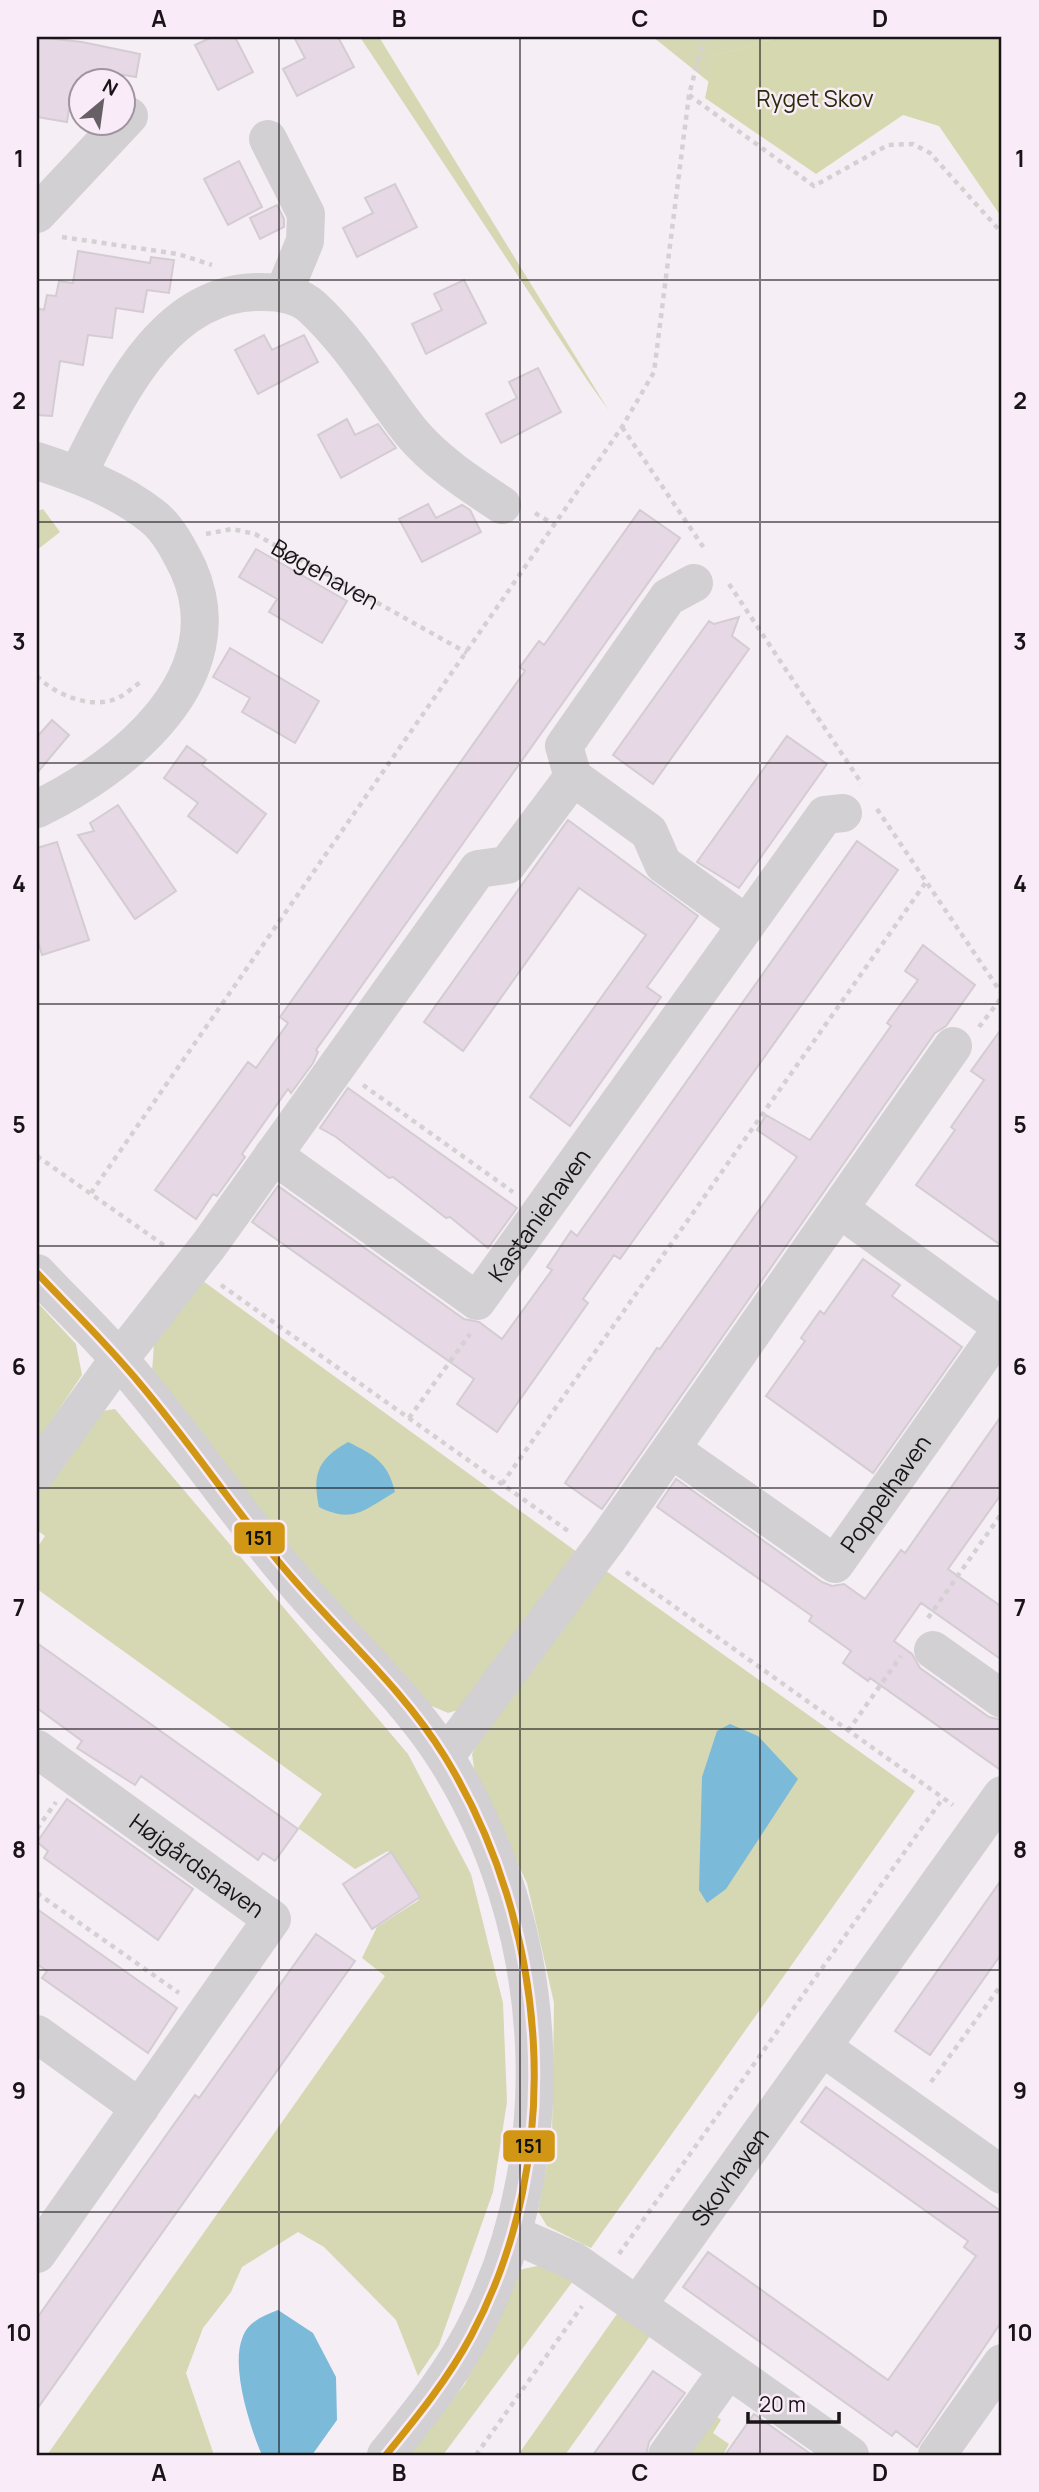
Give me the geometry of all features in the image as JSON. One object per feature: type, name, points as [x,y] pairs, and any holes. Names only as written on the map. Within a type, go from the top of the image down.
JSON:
[{"type":"street","points":[[43,224],[113,136]]},
{"type":"street","points":[[268,139],[306,214],[305,241],[284,292]]},
{"type":"street","points":[[78,474],[117,396],[160,338],[198,308],[239,291],[284,292],[310,305],[342,339],[412,433],[445,466],[502,505]]},
{"type":"street","points":[[37,461],[78,474],[155,517],[178,547],[195,584],[199,622],[193,663],[175,702],[144,738],[66,795],[37,809]]},
{"type":"street","points":[[711,575],[668,597],[564,746],[573,777],[649,832],[663,864],[746,924]]},
{"type":"street","points":[[37,1472],[119,1359],[193,1266],[478,869],[507,865],[573,777]]},
{"type":"street","name":"Kastaniehaven","points":[[273,1155],[477,1301],[825,815],[861,804]]},
{"type":"street","points":[[445,1758],[598,1552],[953,1046]]},
{"type":"street","name":"Poppelhaven","points":[[671,1449],[835,1564],[1002,1328],[841,1209]]},
{"type":"street","points":[[37,1273],[119,1359],[296,1584],[400,1698],[445,1758],[495,1851],[529,1980],[537,2070],[529,2150],[512,2234],[481,2317],[441,2387],[386,2455]]},
{"type":"street","points":[[933,1650],[1002,1699]]},
{"type":"street","name":"Højgårdshaven","points":[[37,1749],[272,1919],[37,2254]]},
{"type":"street","name":"Skovhaven","points":[[637,2306],[993,1810]]},
{"type":"street","points":[[37,2034],[141,2108]]},
{"type":"street","points":[[822,2047],[1000,2170]]},
{"type":"street","points":[[512,2234],[552,2249],[601,2280],[849,2455]]},
{"type":"street","points":[[937,2455],[991,2402],[1002,2363]]},
{"type":"street","points":[[667,2455],[728,2370]]},
{"type":"path","points":[[694,37],[702,46]]},
{"type":"path","points":[[91,1193],[622,427],[654,372],[689,94],[704,37]]},
{"type":"path","points":[[689,94],[814,186],[888,145],[913,145],[930,153],[1002,233]]},
{"type":"path","points":[[43,224],[178,254],[234,272],[239,291]]},
{"type":"path","points":[[622,427],[711,575],[861,804],[926,882],[1002,994]]},
{"type":"path","name":"Bøgehaven","points":[[178,547],[212,531],[232,529],[255,534],[467,653]]},
{"type":"path","points":[[37,676],[44,683],[80,701],[116,699],[142,681],[149,672]]},
{"type":"path","points":[[502,1484],[926,882]]},
{"type":"path","points":[[337,1066],[540,1212]]},
{"type":"path","points":[[37,1156],[943,1798],[993,1810]]},
{"type":"path","points":[[409,1418],[479,1321],[477,1301]]},
{"type":"path","points":[[475,2455],[943,1798]]},
{"type":"path","points":[[37,1893],[206,2012]]},
{"type":"path","points":[[911,2110],[1002,1984]]},
{"type":"green space","points":[[360,37],[379,37],[609,411],[587,380]]},
{"type":"green space","points":[[653,37],[780,37],[715,56],[709,82]]},
{"type":"green space","name":"Ryget Skov","points":[[780,37],[1002,37],[1002,218],[939,126],[903,115],[816,174],[705,98],[714,56]]},
{"type":"green space","points":[[43,509],[60,532],[37,550],[37,511]]},
{"type":"green space","points":[[203,1281],[577,1552],[471,1706],[448,1713],[427,1704],[242,1495],[152,1373],[154,1343]]},
{"type":"green space","points":[[37,1302],[76,1344],[82,1375],[37,1442]]},
{"type":"green space","points":[[115,1409],[408,1754],[471,1874],[503,2003],[507,2102],[493,2192],[439,2345],[418,2376],[396,2320],[324,2247],[298,2232],[242,2267],[231,2292],[203,2328],[186,2373],[214,2455],[47,2455],[385,1976],[362,1958],[377,1927],[419,1900],[388,1851],[355,1869],[298,1828],[322,1794],[37,1589],[37,1548],[45,1536],[37,1530],[37,1491],[96,1412]]},
{"type":"green space","points":[[602,1568],[915,1791],[591,2248],[547,2226],[538,2211],[552,2137],[554,2003],[527,1883],[476,1781],[472,1754],[497,1707]]},
{"type":"green space","points":[[547,2264],[573,2281],[443,2455],[406,2455],[465,2384],[518,2270]]},
{"type":"green space","points":[[619,2311],[653,2332],[565,2455],[518,2455]]},
{"type":"green space","points":[[709,2410],[721,2420],[713,2433],[729,2444],[723,2455],[677,2455]]},
{"type":"water","points":[[348,1442],[384,1466],[395,1492],[358,1513],[341,1514],[319,1507],[316,1485],[324,1461]]},
{"type":"water","points":[[730,1724],[758,1736],[798,1779],[726,1889],[707,1903],[699,1890],[702,1777],[717,1731]]},
{"type":"water","points":[[278,2310],[313,2333],[336,2377],[337,2420],[312,2455],[262,2455],[243,2398],[239,2351],[244,2333],[261,2317]]},
{"type":"building","points":[[37,37],[82,42],[140,54],[136,77],[136,66],[66,66],[66,122],[37,117]]},
{"type":"building","points":[[212,37],[235,37],[253,72],[218,90],[195,45]]},
{"type":"building","points":[[294,37],[338,37],[354,67],[297,96],[283,69],[305,58]]},
{"type":"building","points":[[239,161],[262,207],[228,225],[204,179]]},
{"type":"building","points":[[395,184],[417,227],[357,257],[343,228],[373,213],[365,198]]},
{"type":"building","points":[[277,205],[284,219],[284,227],[260,239],[250,218]]},
{"type":"building","points":[[78,251],[150,263],[151,257],[174,260],[169,293],[147,290],[143,312],[116,308],[112,338],[88,335],[83,365],[60,361],[52,416],[37,415],[37,308],[44,310],[47,295],[56,296],[59,281],[73,283]]},
{"type":"building","points":[[464,280],[486,323],[426,354],[412,324],[442,310],[434,294]]},
{"type":"building","points":[[264,335],[272,350],[304,335],[318,362],[258,394],[235,350]]},
{"type":"building","points":[[538,368],[561,412],[501,443],[486,414],[517,398],[509,382]]},
{"type":"building","points":[[347,419],[355,435],[378,424],[396,448],[341,478],[318,435]]},
{"type":"building","points":[[428,504],[436,518],[462,505],[470,510],[481,532],[422,562],[399,519]]},
{"type":"building","points":[[640,510],[680,538],[316,1050],[318,1052],[313,1063],[291,1093],[288,1089],[242,1154],[245,1157],[217,1196],[213,1194],[196,1219],[155,1190],[248,1062],[256,1068],[288,1023],[280,1017],[525,671],[520,667],[539,641],[544,645]]},
{"type":"building","points":[[256,549],[347,601],[322,643],[269,612],[277,599],[239,577]]},
{"type":"building","points":[[739,617],[732,636],[749,649],[653,784],[613,755],[709,621],[714,624]]},
{"type":"building","points":[[230,648],[319,701],[295,743],[242,712],[250,698],[213,677]]},
{"type":"building","points":[[52,720],[69,735],[37,773],[37,737]]},
{"type":"building","points":[[787,736],[827,764],[739,888],[697,862]]},
{"type":"building","points":[[187,746],[206,760],[202,765],[266,814],[237,853],[188,816],[198,803],[164,778]]},
{"type":"building","points":[[118,805],[176,891],[135,919],[78,835],[94,831],[90,823]]},
{"type":"building","points":[[568,820],[698,916],[647,987],[661,997],[570,1126],[530,1097],[646,935],[579,888],[463,1051],[424,1022]]},
{"type":"building","points":[[857,841],[898,870],[620,1259],[614,1255],[583,1299],[588,1303],[497,1432],[457,1404],[474,1379],[252,1222],[278,1186],[464,1319],[479,1322],[502,1339],[552,1270],[547,1267],[571,1231],[577,1236]]},
{"type":"building","points":[[57,842],[89,940],[42,955],[37,938],[37,848]]},
{"type":"building","points":[[923,945],[975,985],[946,1026],[935,1033],[602,1509],[565,1483],[657,1348],[660,1349],[797,1157],[757,1130],[766,1115],[810,1140],[891,1026],[887,1023],[918,980],[905,971]]},
{"type":"building","points":[[1002,1028],[1002,1246],[916,1185],[955,1130],[951,1127],[984,1080],[971,1071]]},
{"type":"building","points":[[348,1088],[517,1208],[488,1248],[450,1217],[446,1218],[393,1177],[389,1178],[336,1137],[320,1128]]},
{"type":"building","points":[[863,1259],[900,1285],[892,1296],[962,1347],[873,1473],[766,1396],[805,1341],[801,1338],[820,1311],[824,1314]]},
{"type":"building","points":[[1002,1415],[1002,1493],[948,1569],[1002,1607],[1002,1660],[921,1603],[894,1641],[912,1654],[920,1668],[989,1717],[1002,1720],[1002,1771],[870,1678],[868,1681],[843,1663],[851,1651],[809,1621],[812,1616],[657,1507],[676,1479],[822,1582],[832,1586],[844,1584],[865,1599],[901,1550],[905,1553]]},
{"type":"building","points":[[37,1643],[298,1829],[275,1861],[263,1853],[258,1860],[141,1776],[135,1785],[77,1748],[82,1741],[37,1708]]},
{"type":"building","points":[[67,1799],[193,1889],[158,1940],[44,1858],[48,1851],[37,1842]]},
{"type":"building","points":[[391,1852],[420,1897],[372,1929],[343,1884]]},
{"type":"building","points":[[1002,1879],[1002,1953],[930,2055],[895,2031]]},
{"type":"building","points":[[37,1909],[177,2008],[148,2053],[42,1978],[47,1971],[37,1964]]},
{"type":"building","points":[[316,1934],[355,1961],[37,2409],[37,2318],[195,2095],[199,2098]]},
{"type":"building","points":[[826,2087],[1002,2212],[1002,2321],[917,2447],[896,2431],[892,2436],[683,2287],[708,2252],[888,2380],[976,2256],[964,2247],[968,2241],[801,2122]]},
{"type":"building","points":[[653,2371],[685,2393],[649,2442],[646,2455],[593,2455]]},
{"type":"building","points":[[754,2414],[812,2455],[725,2455]]},
{"type":"transit line","name":"151","points":[[37,1273],[129,1371],[278,1561],[387,1680],[427,1730],[445,1757],[480,1824],[507,1894],[525,1968],[533,2044],[533,2119],[522,2194],[502,2267],[471,2336],[442,2383],[386,2455]]}]
